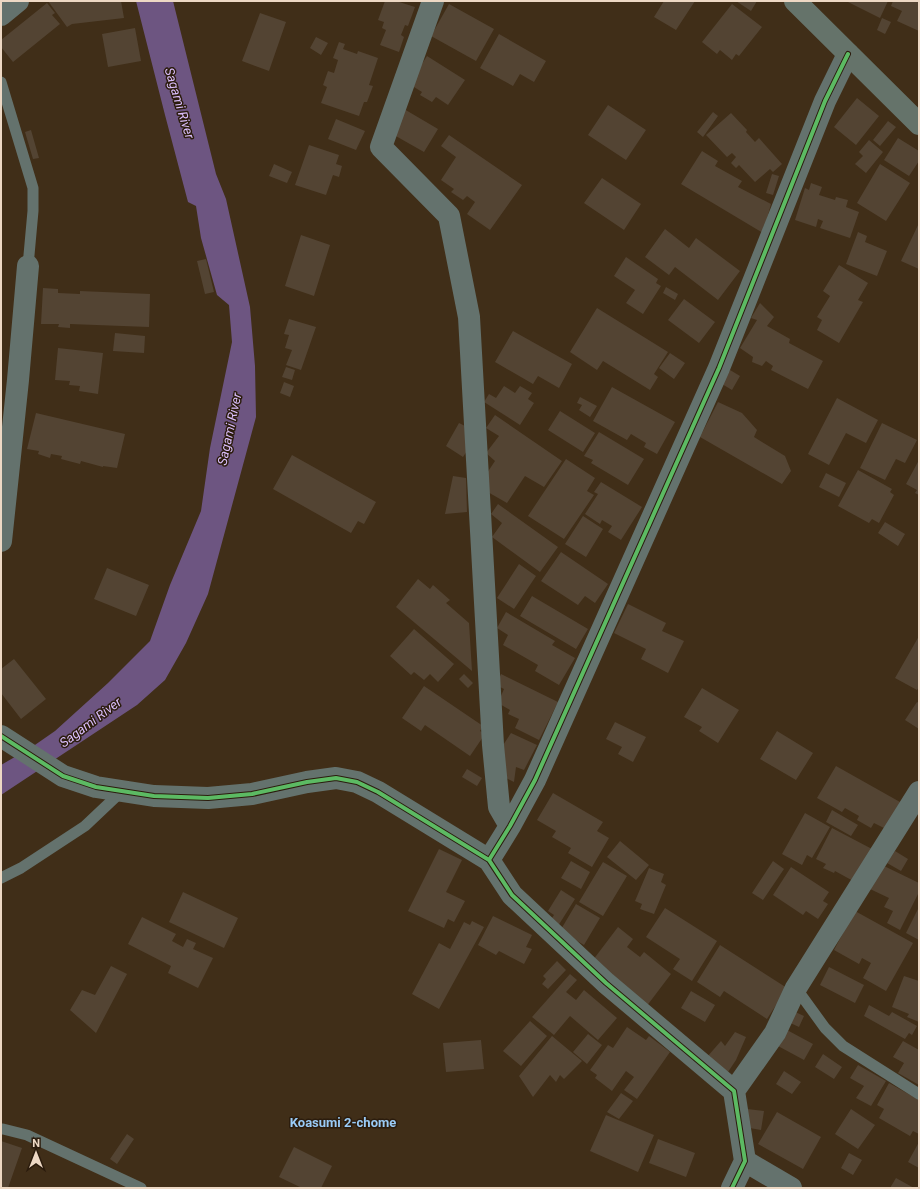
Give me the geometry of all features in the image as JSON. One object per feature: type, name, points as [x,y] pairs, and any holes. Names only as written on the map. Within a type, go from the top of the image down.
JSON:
[{"type":"main road","points":[[795,1],[919,124]]},
{"type":"street","points":[[1,15],[18,1]]},
{"type":"street","points":[[433,1],[381,147],[449,216],[468,317],[493,745],[499,807],[510,826]]},
{"type":"street","points":[[489,860],[510,826],[535,780],[719,368],[825,101],[848,54]]},
{"type":"street","points":[[1,541],[28,266]]},
{"type":"street","points":[[3,737],[63,776],[96,787],[154,796],[208,798],[252,794],[307,782],[336,778],[357,782],[378,792],[489,860],[512,895],[528,911],[606,983],[734,1091],[745,1161],[732,1188]]},
{"type":"street","points":[[734,1091],[775,1033],[796,988],[919,792]]},
{"type":"street","points":[[745,1161],[791,1188]]},
{"type":"lane","points":[[1,82],[32,188],[34,211],[28,266]]},
{"type":"lane","points":[[1,878],[21,868],[85,826],[122,791]]},
{"type":"lane","points":[[796,988],[825,1028],[843,1046],[919,1094]]},
{"type":"lane","points":[[1,1129],[27,1135],[142,1188]]},
{"type":"water","name":"Sagami River","points":[[136,1],[173,1],[216,174],[226,199],[250,307],[255,366],[256,417],[208,594],[186,643],[165,680],[137,705],[1,795],[1,765],[32,747],[55,731],[108,683],[150,641],[170,585],[201,511],[210,448],[232,342],[229,305],[217,295],[201,238],[196,206],[188,202]]},
{"type":"building","points":[[48,1],[121,1],[124,18],[72,24],[67,27]]},
{"type":"building","points":[[385,1],[396,1],[415,7],[408,26],[405,25],[401,35],[404,37],[399,52],[380,45],[386,30],[382,28],[384,22],[378,20]]},
{"type":"building","points":[[664,1],[695,1],[676,30],[654,17]]},
{"type":"building","points":[[736,1],[757,1],[751,11]]},
{"type":"building","points":[[846,1],[888,1],[880,18]]},
{"type":"building","points":[[893,1],[919,1],[919,31],[897,21],[902,11],[891,6]]},
{"type":"building","points":[[47,3],[55,13],[52,15],[60,24],[13,62],[1,47],[1,40]]},
{"type":"building","points":[[449,4],[494,29],[476,61],[431,36]]},
{"type":"building","points":[[732,4],[762,27],[739,56],[736,54],[732,60],[720,50],[717,54],[702,42]]},
{"type":"building","points":[[260,13],[286,22],[269,71],[242,61]]},
{"type":"building","points":[[882,18],[891,22],[885,34],[877,30]]},
{"type":"building","points":[[135,28],[141,61],[108,67],[102,34]]},
{"type":"building","points":[[499,34],[546,61],[534,82],[520,74],[513,86],[480,68]]},
{"type":"building","points":[[316,37],[328,43],[321,55],[310,48]]},
{"type":"building","points":[[339,42],[345,44],[343,49],[357,54],[358,51],[378,58],[369,85],[373,86],[367,102],[364,102],[359,116],[321,103],[327,87],[323,85],[328,71],[334,73],[338,60],[333,58]]},
{"type":"building","points":[[427,56],[465,80],[448,105],[436,97],[432,102],[420,95],[422,92],[409,84]]},
{"type":"building","points":[[857,98],[879,116],[856,145],[834,127]]},
{"type":"building","points":[[608,105],[646,130],[626,160],[588,135]]},
{"type":"building","points":[[404,109],[438,129],[424,152],[394,135]]},
{"type":"building","points":[[713,112],[718,116],[703,137],[697,132]]},
{"type":"building","points":[[731,113],[747,130],[746,132],[755,142],[759,138],[782,164],[773,172],[770,169],[755,182],[739,165],[736,168],[731,163],[736,157],[732,153],[727,157],[706,135]]},
{"type":"building","points":[[336,119],[365,131],[356,150],[328,139]]},
{"type":"building","points":[[888,121],[896,127],[880,146],[873,140]]},
{"type":"building","points":[[31,130],[39,158],[33,159],[25,132]]},
{"type":"building","points":[[449,135],[522,185],[490,230],[467,214],[475,202],[467,196],[463,200],[451,192],[454,189],[441,180],[456,157],[441,146]]},
{"type":"building","points":[[898,138],[919,151],[919,161],[909,176],[884,160]]},
{"type":"building","points":[[869,140],[883,152],[866,173],[855,164],[863,156],[859,152]]},
{"type":"building","points":[[309,145],[339,155],[336,164],[342,166],[339,177],[333,175],[326,195],[295,185]]},
{"type":"building","points":[[702,151],[718,161],[715,166],[742,181],[738,187],[771,204],[763,233],[681,184]]},
{"type":"building","points":[[274,164],[292,172],[287,183],[269,176]]},
{"type":"building","points":[[880,164],[910,183],[886,221],[857,203]]},
{"type":"building","points":[[772,174],[779,176],[773,195],[766,193]]},
{"type":"building","points":[[602,178],[641,204],[624,230],[584,203]]},
{"type":"building","points":[[811,183],[822,187],[819,195],[835,200],[836,197],[848,200],[846,207],[859,212],[850,238],[820,228],[823,221],[818,219],[816,227],[795,220],[805,188],[809,190]]},
{"type":"building","points":[[919,223],[919,269],[901,261]]},
{"type":"building","points":[[665,229],[689,248],[696,238],[740,271],[718,300],[675,267],[669,275],[645,257]]},
{"type":"building","points":[[858,232],[867,236],[865,242],[887,251],[877,276],[846,264]]},
{"type":"building","points":[[301,235],[330,245],[314,296],[285,286]]},
{"type":"building","points":[[626,257],[658,279],[656,283],[661,286],[643,314],[626,303],[635,290],[614,276]]},
{"type":"building","points":[[206,259],[214,292],[205,294],[197,261]]},
{"type":"building","points":[[839,265],[868,283],[858,300],[863,302],[839,343],[817,330],[822,320],[817,317],[830,296],[823,291]]},
{"type":"building","points":[[666,287],[678,294],[675,300],[663,293]]},
{"type":"building","points":[[43,288],[58,289],[58,293],[80,294],[80,291],[150,294],[149,327],[70,324],[70,328],[58,327],[59,324],[41,324]]},
{"type":"building","points":[[684,299],[715,322],[699,343],[668,320]]},
{"type":"building","points":[[760,303],[774,317],[767,326],[790,339],[789,343],[823,361],[808,389],[771,370],[773,366],[766,361],[762,366],[752,362],[753,357],[740,348],[757,320],[751,318]]},
{"type":"building","points":[[597,308],[668,352],[654,374],[658,377],[650,390],[603,361],[597,370],[570,352]]},
{"type":"building","points":[[289,319],[316,327],[301,370],[286,365],[292,350],[285,348],[289,335],[284,334]]},
{"type":"building","points":[[513,331],[572,364],[559,388],[538,376],[533,384],[495,362]]},
{"type":"building","points":[[115,333],[145,336],[144,353],[113,351]]},
{"type":"building","points":[[58,348],[103,353],[98,394],[79,391],[80,386],[69,385],[70,381],[55,380]]},
{"type":"building","points":[[670,353],[685,363],[674,379],[659,368]]},
{"type":"building","points":[[286,367],[295,370],[292,380],[282,377]]},
{"type":"building","points":[[730,370],[740,376],[732,390],[722,384]]},
{"type":"building","points":[[284,382],[294,386],[290,397],[280,393]]},
{"type":"building","points":[[504,386],[515,393],[520,386],[532,393],[528,399],[534,403],[520,425],[484,402],[489,394],[496,398]]},
{"type":"building","points":[[612,387],[675,422],[657,454],[644,447],[646,443],[631,434],[627,440],[593,421]]},
{"type":"building","points":[[580,397],[597,406],[590,417],[579,410],[582,405],[577,403]]},
{"type":"building","points":[[837,398],[878,420],[866,443],[846,433],[829,465],[808,454]]},
{"type":"building","points":[[718,402],[742,413],[757,430],[754,437],[785,456],[791,471],[782,484],[700,437]]},
{"type":"building","points":[[560,411],[595,433],[583,452],[548,430]]},
{"type":"building","points":[[36,413],[125,434],[117,468],[103,467],[81,461],[80,464],[61,459],[62,456],[51,454],[50,458],[38,454],[39,451],[27,449]]},
{"type":"building","points":[[495,415],[562,461],[544,487],[525,476],[507,503],[486,491],[487,473],[495,461],[486,453],[499,436],[486,428]]},
{"type":"building","points":[[459,423],[467,427],[467,451],[463,457],[446,446]]},
{"type":"building","points":[[882,423],[917,440],[905,463],[896,459],[885,480],[860,468]]},
{"type":"building","points":[[599,432],[644,459],[628,485],[591,463],[593,460],[584,456]]},
{"type":"building","points":[[292,455],[376,502],[364,524],[358,521],[351,533],[273,489]]},
{"type":"building","points":[[566,459],[595,478],[587,491],[594,495],[564,539],[528,516]]},
{"type":"building","points":[[919,460],[919,495],[915,493],[917,490],[906,484]]},
{"type":"building","points":[[858,470],[892,489],[890,492],[894,495],[879,523],[872,519],[869,523],[838,506]]},
{"type":"building","points":[[826,473],[846,483],[839,497],[819,487]]},
{"type":"building","points":[[453,476],[466,478],[467,512],[445,514]]},
{"type":"building","points":[[601,482],[642,507],[621,540],[608,532],[612,526],[602,520],[600,524],[585,514],[598,494],[594,492]]},
{"type":"building","points":[[498,504],[558,547],[540,572],[492,537],[502,523],[491,514]]},
{"type":"building","points":[[583,516],[603,529],[586,557],[565,544]]},
{"type":"building","points":[[885,522],[905,534],[898,546],[878,533]]},
{"type":"building","points":[[561,552],[608,584],[595,603],[585,596],[578,605],[541,581]]},
{"type":"building","points":[[519,564],[536,576],[514,609],[497,598]]},
{"type":"building","points":[[107,568],[149,585],[136,616],[94,599]]},
{"type":"building","points":[[418,579],[430,589],[433,585],[450,600],[446,603],[469,623],[472,671],[396,607]]},
{"type":"building","points":[[532,596],[588,629],[576,649],[520,616]]},
{"type":"building","points":[[628,604],[666,623],[662,631],[684,641],[668,673],[641,659],[646,649],[614,633]]},
{"type":"building","points":[[506,612],[555,641],[552,645],[575,658],[559,685],[535,671],[538,665],[503,645],[508,635],[497,628]]},
{"type":"building","points":[[414,629],[454,664],[438,682],[430,674],[424,680],[414,672],[411,675],[390,656]]},
{"type":"building","points":[[919,636],[919,687],[917,690],[895,678]]},
{"type":"building","points":[[14,659],[46,699],[21,719],[1,693],[1,669]]},
{"type":"building","points":[[464,674],[473,683],[468,688],[459,679]]},
{"type":"building","points":[[501,674],[558,702],[539,740],[515,728],[519,719],[508,714],[510,710],[498,703],[504,689],[496,685]]},
{"type":"building","points":[[424,686],[483,726],[480,731],[485,734],[470,756],[425,725],[421,731],[402,718]]},
{"type":"building","points":[[702,688],[739,710],[718,743],[699,731],[702,727],[684,717]]},
{"type":"building","points":[[917,702],[919,703],[919,729],[905,720]]},
{"type":"building","points":[[615,722],[646,737],[633,762],[618,754],[622,747],[606,739]]},
{"type":"building","points":[[777,731],[813,753],[796,780],[760,759]]},
{"type":"building","points":[[511,733],[537,745],[524,770],[516,767],[514,782],[502,776],[498,753]]},
{"type":"building","points":[[836,766],[900,802],[886,829],[874,823],[871,828],[857,820],[859,816],[845,808],[842,812],[817,798]]},
{"type":"building","points":[[467,769],[482,778],[477,786],[462,777]]},
{"type":"building","points":[[553,793],[603,822],[597,831],[609,838],[592,867],[568,853],[571,848],[552,837],[556,831],[537,820]]},
{"type":"building","points":[[832,810],[858,825],[851,836],[826,822]]},
{"type":"building","points":[[805,813],[830,827],[812,858],[807,855],[802,865],[782,854]]},
{"type":"building","points":[[832,828],[872,849],[855,882],[835,871],[834,873],[823,868],[826,864],[816,859]]},
{"type":"building","points":[[620,841],[649,865],[636,880],[607,857]]},
{"type":"building","points":[[439,849],[462,860],[446,892],[465,901],[454,922],[448,919],[444,928],[408,911]]},
{"type":"building","points":[[895,851],[908,859],[901,871],[887,863]]},
{"type":"building","points":[[571,861],[590,872],[581,889],[561,878]]},
{"type":"building","points":[[773,861],[784,869],[763,900],[752,893]]},
{"type":"building","points":[[603,862],[627,876],[603,916],[579,902]]},
{"type":"building","points":[[882,865],[919,883],[919,892],[900,930],[887,923],[893,911],[884,907],[889,898],[870,889]]},
{"type":"building","points":[[791,867],[829,892],[823,901],[828,904],[818,919],[806,911],[803,915],[773,895]]},
{"type":"building","points":[[649,868],[664,874],[661,882],[666,885],[654,914],[640,909],[642,904],[635,901]]},
{"type":"building","points":[[561,890],[575,899],[558,926],[550,921],[554,915],[548,911]]},
{"type":"building","points":[[183,892],[238,918],[224,948],[169,922]]},
{"type":"building","points":[[576,904],[600,918],[584,945],[560,931]]},
{"type":"building","points":[[919,907],[919,940],[906,933]]},
{"type":"building","points":[[665,908],[717,941],[692,981],[673,969],[680,959],[646,937]]},
{"type":"building","points":[[855,911],[913,943],[886,991],[863,978],[871,963],[862,958],[859,964],[834,950]]},
{"type":"building","points":[[493,916],[532,935],[526,947],[532,949],[524,964],[499,951],[496,955],[478,945]]},
{"type":"building","points":[[142,917],[176,934],[172,941],[183,947],[187,939],[196,943],[193,949],[213,958],[198,988],[168,973],[171,966],[128,944]]},
{"type":"building","points":[[472,921],[484,927],[439,1009],[412,994],[439,943],[450,949],[464,922],[470,925]]},
{"type":"building","points":[[618,927],[633,939],[627,947],[640,957],[644,952],[671,974],[646,1007],[593,960]]},
{"type":"building","points":[[720,945],[787,988],[767,1019],[724,991],[720,997],[697,982]]},
{"type":"building","points":[[557,961],[566,970],[548,989],[542,984],[546,979],[543,976]]},
{"type":"building","points":[[111,966],[127,974],[96,1033],[70,1010],[82,990],[95,995]]},
{"type":"building","points":[[829,967],[864,985],[855,1003],[820,985]]},
{"type":"building","points":[[570,974],[577,980],[566,992],[576,1000],[584,990],[617,1018],[598,1040],[570,1016],[554,1035],[532,1017]]},
{"type":"building","points":[[904,976],[919,981],[919,1022],[907,1017],[909,1014],[892,1007]]},
{"type":"building","points":[[691,991],[715,1005],[705,1022],[681,1008]]},
{"type":"building","points":[[869,1005],[889,1016],[892,1012],[917,1026],[912,1035],[909,1033],[905,1039],[864,1016]]},
{"type":"building","points":[[791,1010],[804,1016],[799,1027],[786,1021]]},
{"type":"building","points":[[530,1021],[547,1036],[521,1066],[503,1051]]},
{"type":"building","points":[[627,1027],[646,1040],[649,1036],[670,1052],[637,1099],[624,1090],[634,1077],[626,1071],[612,1091],[595,1078],[597,1075],[590,1070],[608,1045],[613,1048]]},
{"type":"building","points":[[787,1030],[813,1044],[804,1060],[778,1046]]},
{"type":"building","points":[[735,1032],[746,1037],[736,1060],[728,1072],[707,1057],[721,1041],[725,1046]]},
{"type":"building","points":[[588,1034],[602,1045],[587,1064],[573,1052]]},
{"type":"building","points":[[552,1036],[582,1061],[564,1079],[560,1075],[556,1082],[550,1075],[533,1097],[519,1076]]},
{"type":"building","points":[[481,1040],[484,1069],[446,1072],[443,1043]]},
{"type":"building","points":[[903,1041],[919,1050],[919,1085],[898,1073],[904,1063],[893,1057]]},
{"type":"building","points":[[823,1054],[842,1067],[834,1079],[815,1067]]},
{"type":"building","points":[[858,1065],[886,1081],[871,1106],[856,1098],[864,1086],[850,1078]]},
{"type":"building","points":[[784,1071],[801,1082],[792,1094],[776,1084]]},
{"type":"building","points":[[889,1083],[919,1100],[919,1134],[913,1131],[910,1136],[879,1118],[884,1109],[877,1105]]},
{"type":"building","points":[[621,1093],[633,1101],[619,1119],[607,1112]]},
{"type":"building","points":[[747,1109],[764,1111],[761,1130],[744,1127]]},
{"type":"building","points":[[851,1109],[875,1125],[858,1149],[835,1134]]},
{"type":"building","points":[[777,1112],[821,1137],[803,1169],[758,1144]]},
{"type":"building","points":[[606,1115],[654,1135],[638,1172],[590,1151]]},
{"type":"building","points":[[127,1134],[134,1139],[117,1164],[110,1159]]},
{"type":"building","points":[[658,1139],[695,1153],[686,1177],[649,1163]]},
{"type":"building","points":[[1,1141],[22,1148],[8,1188],[1,1188]]},
{"type":"building","points":[[919,1142],[919,1168],[908,1162]]},
{"type":"building","points":[[294,1147],[332,1166],[321,1188],[302,1188],[279,1177]]},
{"type":"building","points":[[849,1153],[862,1160],[853,1175],[841,1168]]},
{"type":"building","points":[[896,1178],[914,1188],[890,1188]]},
{"type":"cycle path","points":[[489,860],[510,826],[535,780],[719,368],[825,101],[848,54]]},
{"type":"cycle path","points":[[1,736],[63,776],[96,787],[154,796],[208,798],[252,794],[307,782],[336,778],[357,782],[378,792],[489,860],[512,895],[606,983],[734,1091],[745,1161],[732,1188]]},
{"type":"district","name":"Koasumi 2-chome","points":[[343,1122]]}]
